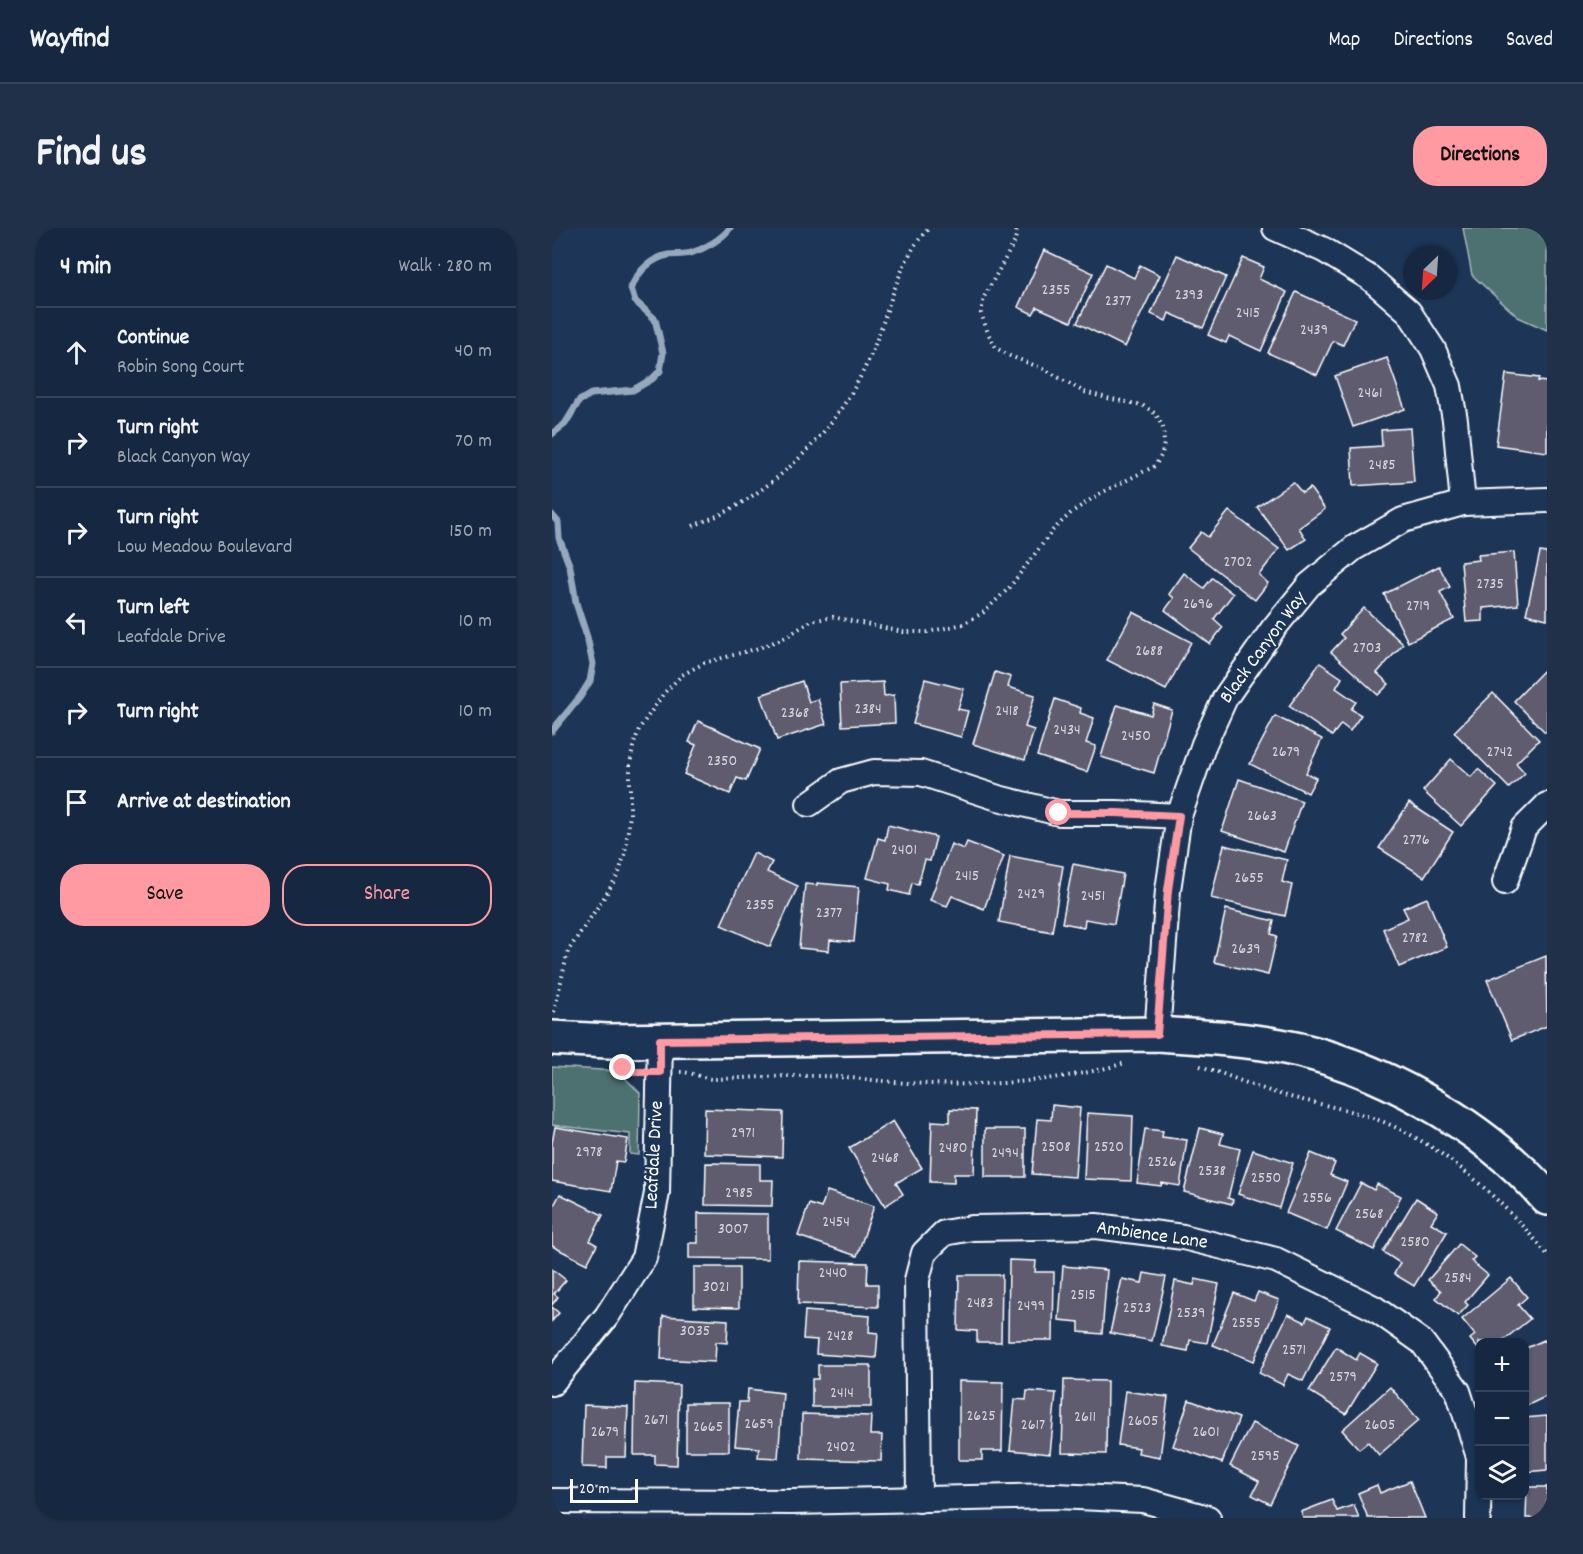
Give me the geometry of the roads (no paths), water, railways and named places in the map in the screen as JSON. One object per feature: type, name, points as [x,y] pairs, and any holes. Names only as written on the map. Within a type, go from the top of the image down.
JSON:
[{"type":"street","points":[[1275,228],[1324,250],[1360,272],[1409,312],[1433,350],[1449,386],[1455,420],[1463,503]]},
{"type":"street","name":"Black Canyon Way","points":[[1157,1034],[1168,890],[1179,816],[1204,744],[1225,698],[1273,629],[1309,585],[1354,548],[1403,520],[1463,503],[1547,500]]},
{"type":"street","points":[[809,804],[841,781],[874,772],[921,772],[998,798],[1059,813],[1179,816]]},
{"type":"street","points":[[1505,882],[1524,828],[1547,805]]},
{"type":"street","points":[[553,1028],[569,1040],[660,1056],[1157,1034],[1230,1038],[1282,1046],[1333,1059],[1380,1077],[1425,1100],[1467,1128],[1508,1160],[1547,1198]]},
{"type":"street","name":"Leafdale Drive","points":[[552,1383],[607,1316],[644,1258],[657,1193],[660,1056]]},
{"type":"street","name":"Ambience Lane","points":[[919,1500],[917,1280],[924,1253],[944,1233],[972,1228],[1096,1227],[1183,1237],[1276,1260],[1374,1308],[1422,1342],[1458,1391],[1479,1457],[1478,1518]]},
{"type":"street","points":[[552,1501],[792,1502],[1056,1496],[1143,1500],[1208,1518]]},
{"type":"waterway","points":[[552,434],[565,424],[579,401],[591,394],[633,390],[652,379],[660,371],[663,353],[655,319],[635,301],[631,288],[645,267],[656,260],[668,255],[688,254],[701,249],[718,240],[730,228]]},
{"type":"waterway","points":[[552,515],[558,522],[559,538],[570,567],[576,603],[593,664],[590,681],[552,731]]}]
